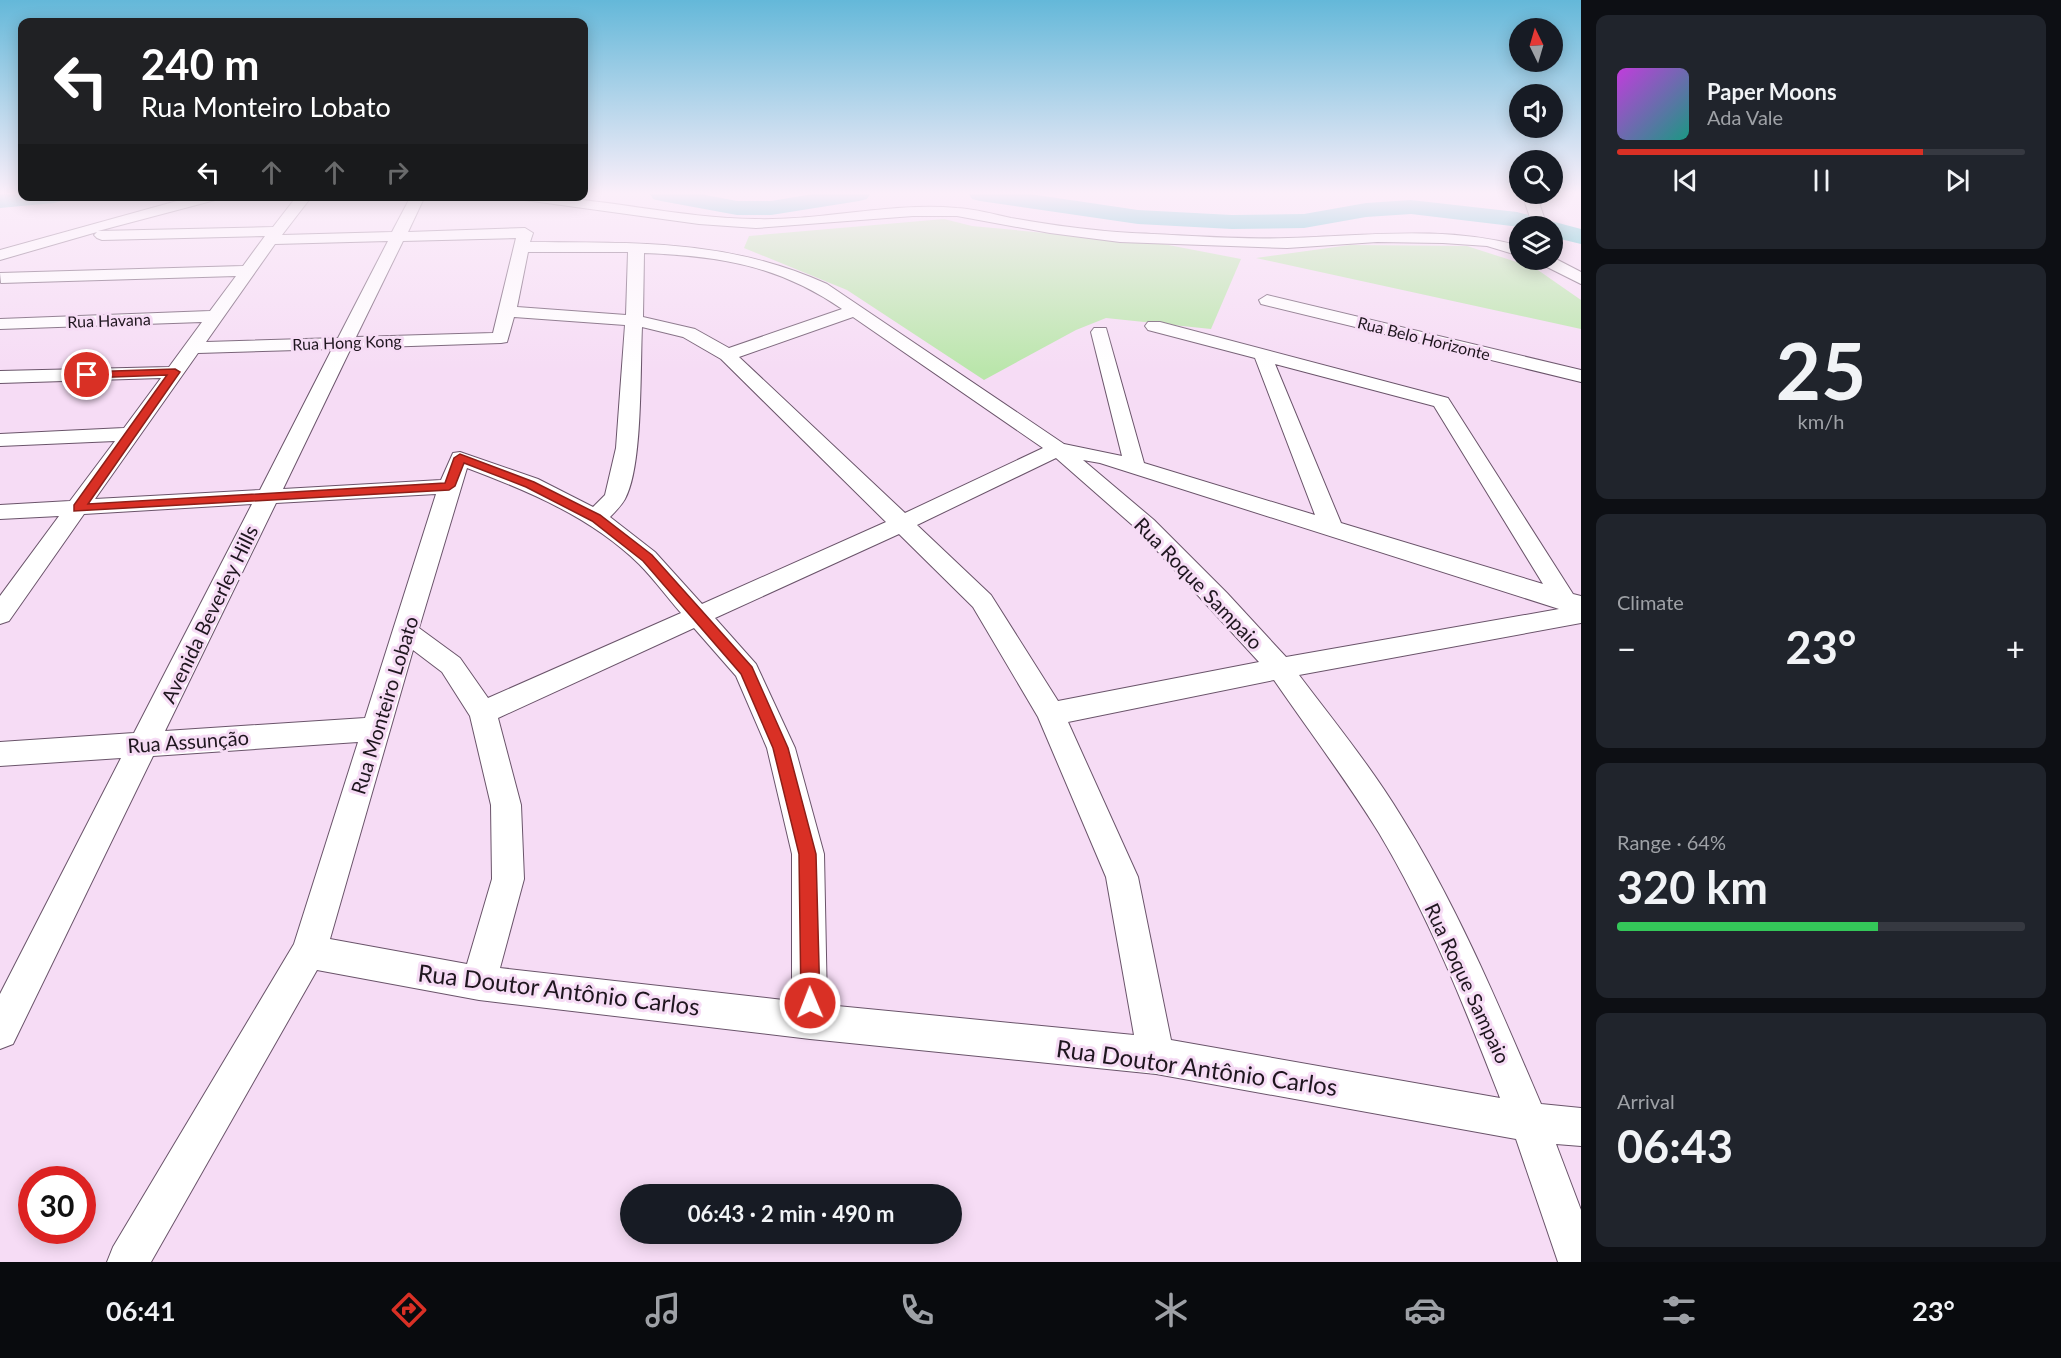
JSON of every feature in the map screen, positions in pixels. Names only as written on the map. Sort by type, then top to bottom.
[{"type":"street","points":[[0,279],[30,253]]},
{"type":"street","points":[[0,615],[262,253]]},
{"type":"street","name":"Avenida Beverley Hills","points":[[0,1030],[391,253]]},
{"type":"street","points":[[521,253],[508,311],[634,321],[684,331],[727,355],[982,602],[1051,714],[1122,878],[1156,1056]]},
{"type":"street","points":[[636,253],[626,447],[621,479],[615,498],[596,518],[647,558],[747,671],[781,748],[808,854],[810,1021]]},
{"type":"street","name":"Rua Roque Sampaio","points":[[699,253],[752,261],[789,272],[821,288],[1058,449],[1146,525],[1218,599],[1280,668],[1390,824],[1429,896],[1477,995],[1530,1122],[1579,1262]]},
{"type":"street","points":[[1563,265],[1581,279]]},
{"type":"street","points":[[0,279],[249,271]]},
{"type":"street","name":"Rua Belo Horizonte","points":[[1267,300],[1581,376]]},
{"type":"street","points":[[727,355],[855,310]]},
{"type":"street","name":"Rua Hong Kong","points":[[194,348],[501,338],[508,311]]},
{"type":"street","name":"Rua Havana","points":[[0,324],[217,316]]},
{"type":"street","points":[[1154,326],[1441,402],[1576,607]]},
{"type":"street","points":[[1100,332],[1135,467]]},
{"type":"street","points":[[1262,354],[1332,529]]},
{"type":"street","points":[[0,377],[175,372]]},
{"type":"street","points":[[0,440],[130,434]]},
{"type":"street","points":[[483,713],[1058,449],[1135,467],[1576,607]]},
{"type":"street","name":"Rua Monteiro Lobato","points":[[128,1262],[309,952],[449,486],[460,458],[530,484],[596,518]]},
{"type":"street","points":[[0,512],[449,486]]},
{"type":"street","points":[[1051,714],[1576,607]]},
{"type":"street","points":[[407,632],[451,664],[483,713],[506,805],[508,879],[480,983]]},
{"type":"street","name":"Rua Assunção","points":[[0,754],[377,729]]},
{"type":"street","name":"Rua Doutor Antônio Carlos","points":[[309,952],[480,983],[810,1021],[1156,1056],[1530,1122],[1581,1127]]},
{"type":"green space","points":[[756,253],[1209,253],[1241,259],[1211,329],[1106,318],[1076,330],[984,380],[847,290]]},
{"type":"green space","points":[[1293,253],[1488,253],[1509,260],[1509,270],[1538,270],[1581,300],[1581,329],[1256,258]]},
{"type":"route","points":[[87,375],[175,372],[78,508],[449,486],[460,458],[530,484],[568,502],[596,518],[647,558],[747,671],[781,748],[808,854],[810,1003]]}]
